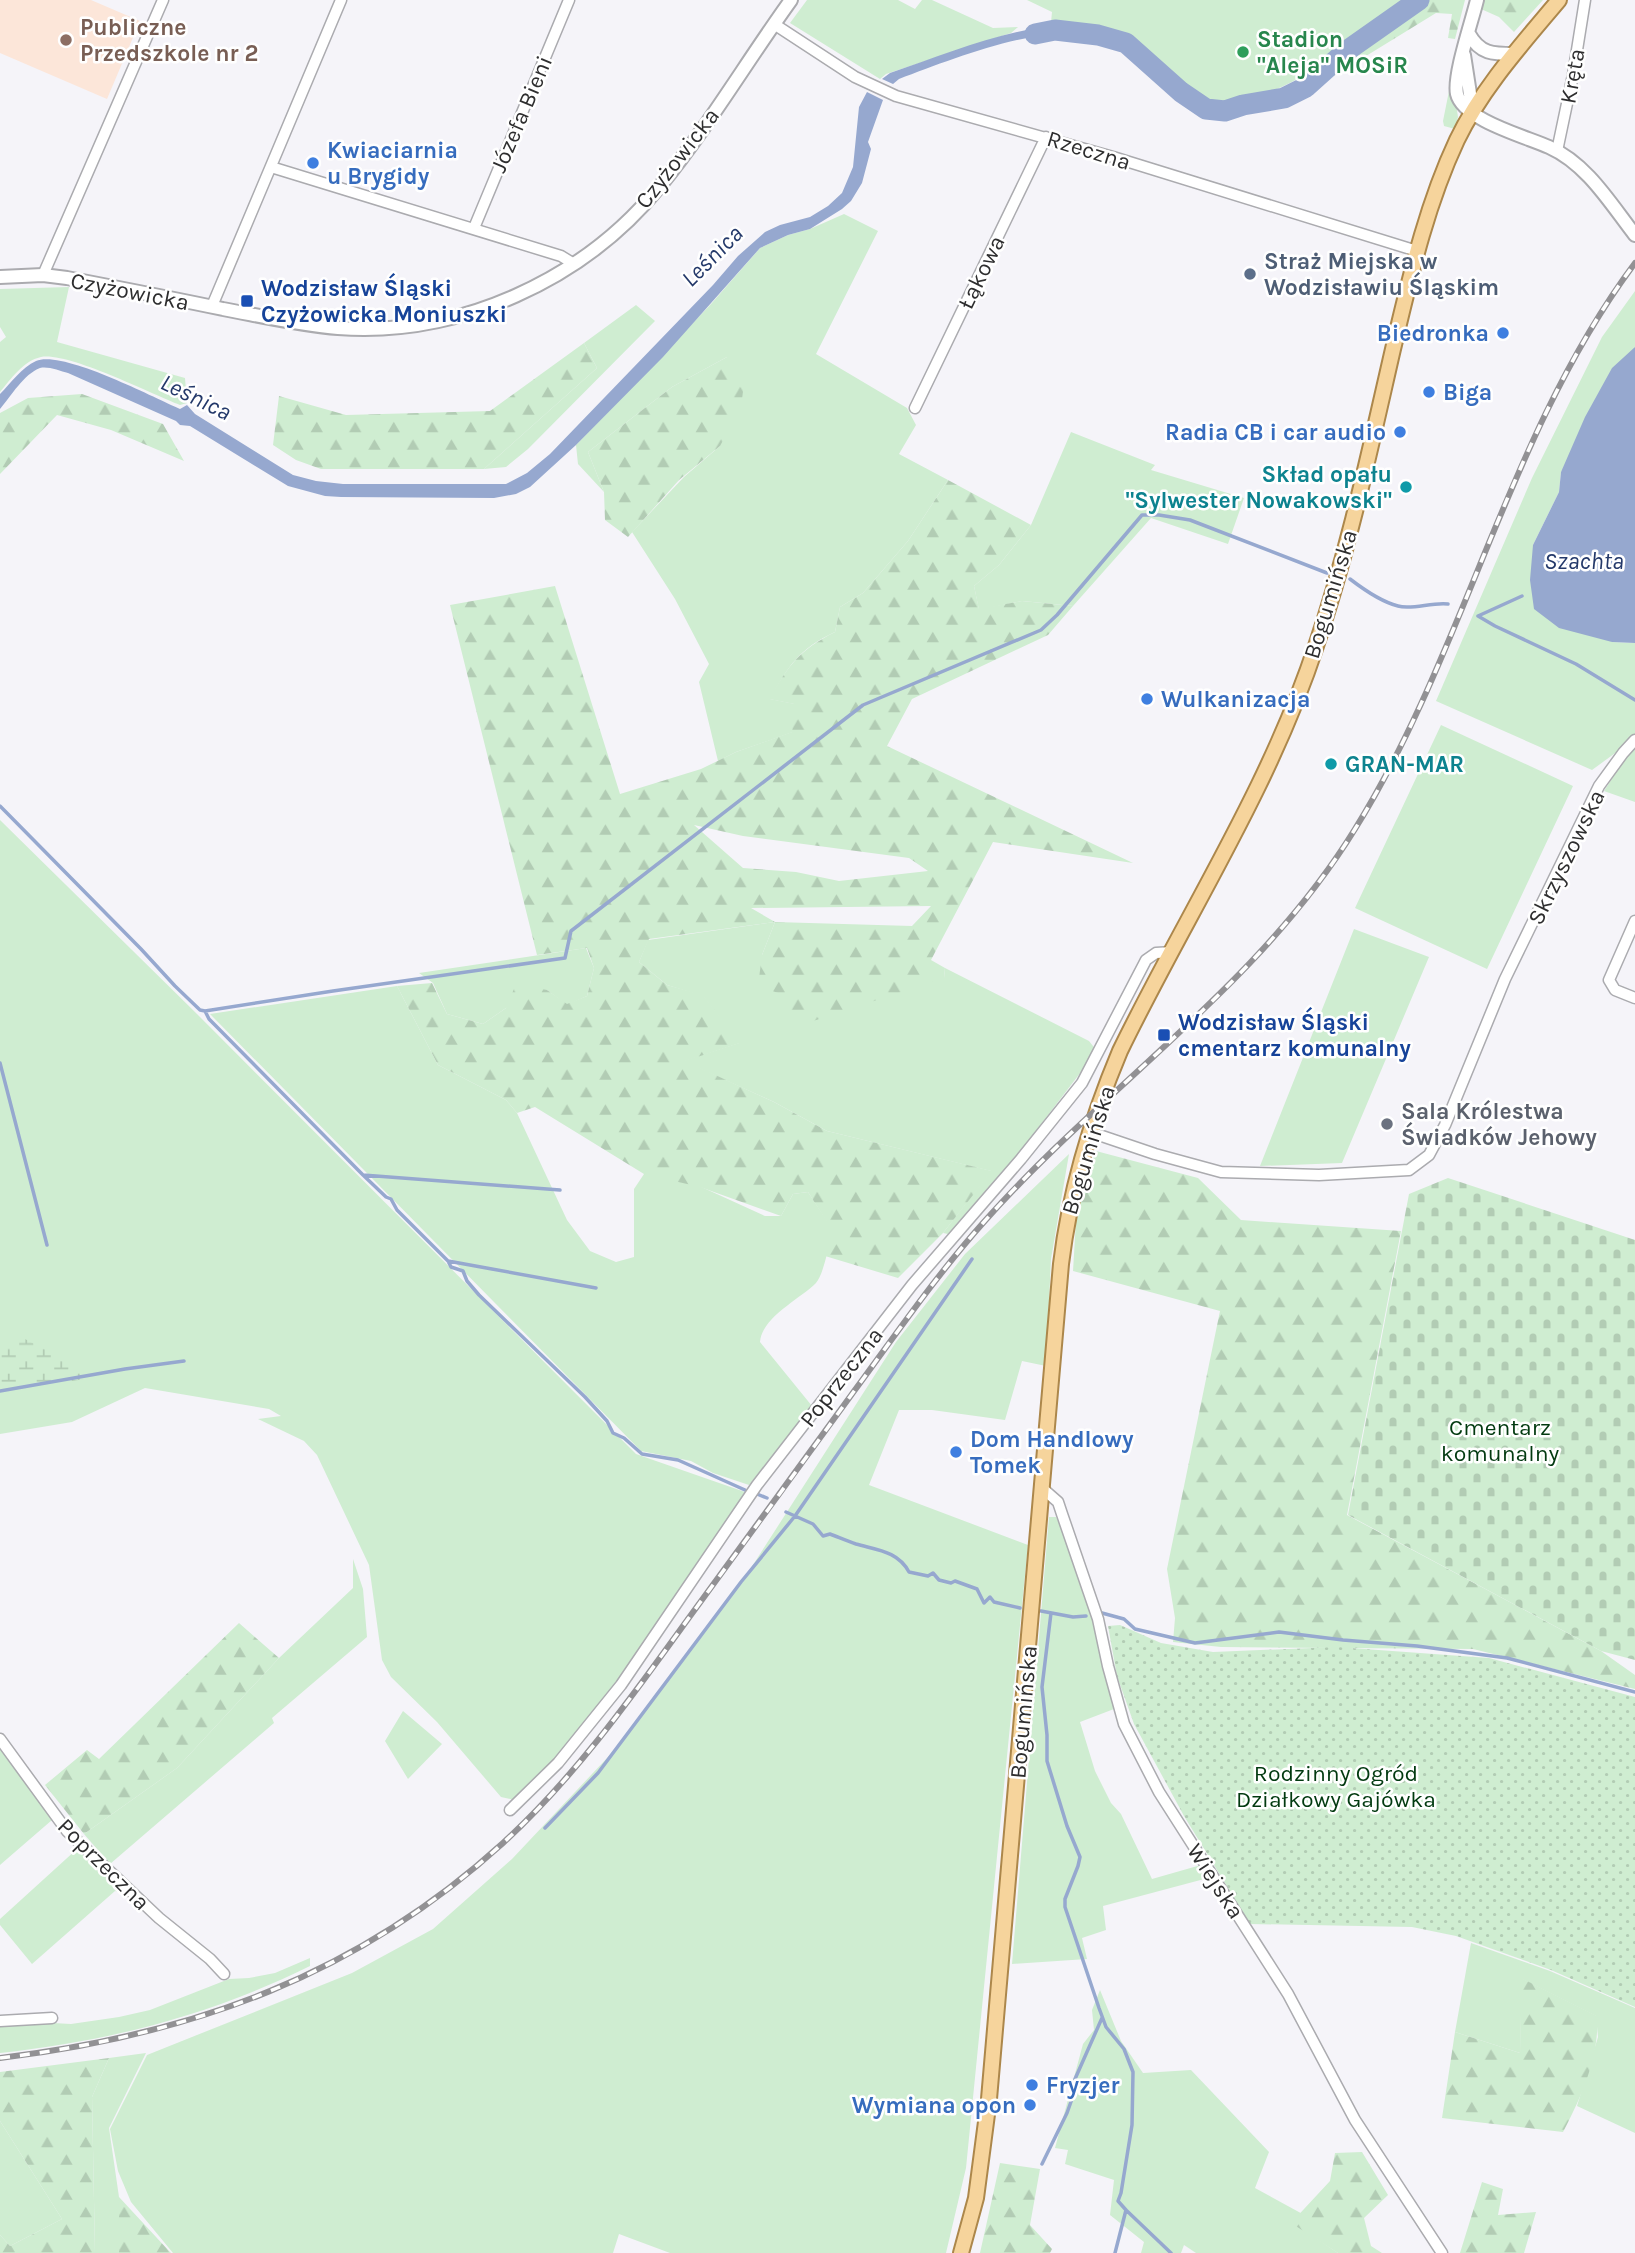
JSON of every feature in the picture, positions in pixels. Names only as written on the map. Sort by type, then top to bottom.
[{"type":"main road","name":"Bogumińska","points":[[961,2253],[976,2198],[989,2099],[1066,1220],[1074,1180],[1120,1051],[1271,758],[1315,649],[1346,547],[1417,251],[1441,177],[1458,138],[1473,113],[1514,54],[1559,0]]},
{"type":"street","points":[[44,275],[163,0]]},
{"type":"street","points":[[212,306],[341,0]]},
{"type":"street","name":"Józefa Bieni","points":[[474,228],[569,0]]},
{"type":"street","name":"Czyżowicka","points":[[0,277],[44,275],[292,322],[339,328],[409,326],[443,320],[509,299],[574,264],[617,231],[659,187],[791,0]]},
{"type":"street","points":[[1477,0],[1464,54],[1473,113],[1571,160],[1591,178],[1635,234]]},
{"type":"street","name":"Kręta","points":[[1557,151],[1585,0]]},
{"type":"street","name":"Rzeczna","points":[[774,24],[865,82],[897,96],[1046,137],[1417,251]]},
{"type":"street","points":[[1469,34],[1475,44],[1494,54],[1514,54]]},
{"type":"street","name":"Łąkowa","points":[[915,408],[1046,137]]},
{"type":"street","points":[[271,167],[474,228],[561,256],[574,264]]},
{"type":"street","name":"Skrzyszowska","points":[[1505,979],[1599,786],[1635,740]]},
{"type":"street","points":[[1635,921],[1609,980],[1615,990],[1635,998]]},
{"type":"street","name":"Poprzeczna","points":[[510,1810],[558,1763],[621,1685],[757,1485],[912,1285],[1082,1083],[1146,960],[1156,953],[1172,952]]},
{"type":"street","name":"Bogumińska","points":[[1090,1132],[1221,1172],[1319,1175],[1409,1170],[1429,1155],[1445,1125],[1505,979]]},
{"type":"street","name":"Wiejska","points":[[1042,1488],[1058,1502],[1098,1619],[1121,1713],[1140,1758],[1288,1994],[1355,2120],[1442,2253]]},
{"type":"street","name":"Poprzeczna","points":[[0,1739],[67,1831],[159,1918],[211,1959],[224,1974]]},
{"type":"street","points":[[0,2021],[52,2018]]},
{"type":"shaded area","name":"Publiczne Przedszkole nr 2","points":[[0,0],[91,0],[140,21],[107,99],[0,53]]},
{"type":"green space","points":[[807,0],[898,0],[915,9],[922,0],[932,0],[993,28],[1018,27],[1011,33],[886,74],[880,79],[790,23]]},
{"type":"green space","name":"Stadion \"Aleja\" MOSiR","points":[[1027,0],[1411,0],[1334,57],[1303,76],[1272,91],[1241,100],[1211,100],[1185,88],[1143,45],[1126,34],[1105,28],[1051,22],[1052,12]]},
{"type":"green space","points":[[1415,0],[1465,0],[1455,39],[1448,38],[1452,14],[1436,13],[1288,101],[1233,114],[1225,108],[1300,82]]},
{"type":"green space","points":[[1484,0],[1543,0],[1514,32],[1499,17],[1481,9]]},
{"type":"green space","points":[[1452,76],[1458,117],[1455,129],[1444,126],[1443,121]]},
{"type":"green space","points":[[844,214],[878,231],[816,354],[907,408],[916,425],[899,454],[948,480],[908,541],[863,593],[840,607],[835,632],[812,645],[796,659],[783,677],[770,699],[795,704],[793,732],[718,761],[699,682],[709,664],[675,599],[632,532],[684,477],[720,446],[727,357],[672,387],[588,452],[604,492],[578,464],[576,445],[711,304],[760,248]]},
{"type":"green space","points":[[69,287],[57,342],[185,378],[187,403],[180,405],[90,367],[54,357],[41,357],[29,362],[0,392],[0,342],[6,337],[0,327],[0,289]]},
{"type":"green space","points":[[1635,291],[1635,347],[1561,472],[1559,492],[1533,545],[1612,642],[1635,643],[1635,734],[1618,751],[1592,770],[1436,701],[1532,478],[1602,337]]},
{"type":"green space","points":[[636,305],[655,321],[528,449],[506,467],[484,469],[597,368],[584,343]]},
{"type":"green space","points":[[584,343],[597,368],[484,469],[321,469],[296,460],[273,445],[279,396],[346,415],[490,411]]},
{"type":"green space","points":[[727,357],[745,376],[741,407],[720,446],[679,480],[628,537],[605,520],[604,492],[588,452],[672,387]]},
{"type":"green space","points":[[82,394],[163,424],[184,461],[111,430],[57,415],[0,474],[0,413],[28,398]]},
{"type":"green space","points":[[1071,432],[1155,465],[1151,470],[1244,498],[1228,544],[1151,518],[1073,606],[1022,601],[979,610],[974,586],[999,565],[1031,525]]},
{"type":"green space","points":[[948,480],[1031,525],[999,565],[974,586],[979,609],[1022,601],[1073,606],[1048,635],[912,699],[887,746],[1133,863],[993,842],[931,960],[945,968],[944,978],[798,1026],[784,995],[758,986],[762,955],[775,922],[649,939],[639,962],[667,985],[703,995],[740,1043],[685,1061],[774,1102],[827,1131],[992,1171],[943,1233],[898,1278],[825,1256],[832,1230],[808,1192],[793,1194],[781,1216],[700,1187],[644,1174],[535,1107],[517,1113],[506,1100],[438,1065],[397,986],[432,983],[447,1014],[483,1024],[506,1008],[516,984],[547,990],[567,1004],[587,996],[594,968],[587,948],[537,955],[450,605],[555,586],[620,794],[701,769],[736,752],[792,732],[794,704],[769,699],[776,687],[804,652],[835,632],[840,607],[863,593],[908,541]],"holes":[[[694,825],[743,836],[909,858],[928,871],[839,881],[796,872],[743,868]],[[931,906],[912,926],[775,922],[751,908]]]},
{"type":"green space","points":[[1441,725],[1573,786],[1487,969],[1355,908]]},
{"type":"green space","points":[[1635,747],[1635,802],[1604,791]]},
{"type":"green space","points":[[0,820],[636,1454],[745,1492],[631,1662],[566,1748],[515,1800],[501,1797],[437,1722],[391,1677],[382,1660],[369,1565],[317,1455],[304,1441],[258,1419],[281,1416],[269,1409],[145,1388],[72,1422],[0,1434]]},
{"type":"green space","points":[[775,922],[762,955],[944,978],[945,968],[1089,1041],[1097,1051],[1022,1149],[948,1234],[943,1233],[991,1171],[827,1131],[774,1102],[683,1061],[739,1043],[703,996],[667,985],[639,962],[648,940]]},
{"type":"green space","points":[[1354,929],[1429,957],[1342,1163],[1260,1166]]},
{"type":"green space","points":[[586,948],[594,968],[587,996],[567,1005],[547,990],[506,1008],[483,1024],[447,1014],[433,983],[419,973]]},
{"type":"green space","points":[[397,986],[438,1065],[506,1100],[517,1113],[567,1220],[590,1251],[616,1262],[634,1257],[634,1189],[644,1174],[662,1169],[765,1216],[781,1216],[793,1194],[808,1192],[833,1230],[824,1266],[816,1283],[767,1324],[760,1342],[812,1406],[749,1485],[713,1473],[691,1461],[641,1451],[210,1014]]},
{"type":"green space","points":[[1096,1151],[1198,1178],[1241,1220],[1401,1231],[1347,1515],[1601,1651],[1635,1675],[1635,1689],[1473,1649],[1221,1647],[1173,1642],[1175,1618],[1167,1569],[1220,1311],[1073,1271],[1077,1204]]},
{"type":"green space","points":[[1069,1154],[1051,1259],[1046,1366],[1022,1361],[1005,1420],[932,1410],[899,1410],[869,1485],[1028,1545],[966,2168],[946,2253],[670,2253],[619,2234],[613,2253],[173,2253],[131,2202],[118,2171],[110,2129],[147,2055],[352,1973],[433,1929],[512,1859],[624,1740],[751,1568],[896,1342],[965,1254]]},
{"type":"green space","name":"Cmentarz komunalny","points":[[1448,1178],[1635,1240],[1635,1660],[1601,1651],[1348,1515],[1409,1194]]},
{"type":"green space","points":[[23,1338],[98,1377],[0,1392],[0,1352]]},
{"type":"green space","points":[[1049,1517],[1056,1517],[1065,1535],[1095,1619],[1101,1660],[1114,1709],[1080,1722],[1095,1771],[1111,1803],[1121,1814],[1152,1879],[1201,1865],[1208,1878],[1103,1906],[1106,1930],[1082,1938],[1087,1959],[1012,1964]]},
{"type":"green space","points":[[353,1559],[363,1589],[367,1637],[272,1718],[274,1723],[110,1864],[84,1834],[177,1768],[279,1658],[353,1588]]},
{"type":"green space","points":[[239,1623],[279,1658],[177,1768],[84,1834],[45,1785],[87,1750],[99,1759]]},
{"type":"green space","name":"Rodzinny Ogród Działkowy Gajówka","points":[[1120,1625],[1161,1643],[1213,1652],[1337,1647],[1489,1658],[1635,1697],[1635,2007],[1551,1970],[1456,1936],[1412,1927],[1250,1924],[1184,1816],[1134,1724],[1117,1676],[1108,1626]]},
{"type":"green space","points":[[403,1711],[442,1744],[408,1779],[385,1741]]},
{"type":"green space","points":[[0,1747],[52,1820],[0,1865]]},
{"type":"green space","points":[[77,1849],[129,1895],[115,1891],[32,1964],[0,1925],[0,1919]]},
{"type":"green space","points":[[1471,1943],[1550,1971],[1635,2008],[1635,2133],[1577,2106],[1598,2037],[1596,2016],[1522,1979],[1520,2053],[1455,2032]]},
{"type":"green space","points":[[310,1958],[310,1966],[235,1999],[197,2012],[120,2033],[0,2053],[0,2025],[35,2022],[71,2024],[119,2017],[150,2010],[229,1979],[275,1973]]},
{"type":"green space","points":[[1521,1978],[1597,2016],[1592,2061],[1563,2132],[1442,2118],[1455,2032],[1520,2053]]},
{"type":"green space","points":[[1100,1990],[1121,2041],[1143,2073],[1191,2070],[1269,2152],[1255,2188],[1308,2217],[1304,2230],[1338,2253],[1196,2253],[1184,2245],[1181,2253],[1141,2253],[1144,2242],[1110,2215],[1114,2180],[1065,2164],[1068,2150],[1055,2148],[1083,2044],[1094,2030],[1092,2010]]},
{"type":"green space","points":[[146,2053],[109,2128],[119,2197],[119,2253],[95,2253],[92,2097],[109,2058]]},
{"type":"green space","points":[[109,2058],[92,2097],[95,2253],[0,2253],[0,2235],[10,2246],[62,2219],[0,2121],[0,2072]]},
{"type":"green space","points":[[0,2121],[62,2219],[10,2246],[0,2235]]},
{"type":"green space","points":[[1362,2152],[1388,2195],[1364,2218],[1371,2246],[1382,2253],[1338,2253],[1291,2223],[1330,2181],[1335,2153]]},
{"type":"green space","points":[[1000,2163],[1040,2169],[1030,2225],[1052,2249],[1050,2253],[980,2253]]},
{"type":"green space","points":[[1482,2182],[1503,2189],[1498,2215],[1536,2212],[1524,2253],[1460,2253]]},
{"type":"green space","points":[[119,2197],[169,2251],[171,2253],[119,2253]]},
{"type":"water","points":[[1063,25],[1063,34],[1023,39],[980,50],[899,79],[893,84],[882,79],[890,73],[975,43],[1041,27]]},
{"type":"water","points":[[867,92],[883,100],[868,142],[871,149],[862,183],[851,201],[810,229],[788,235],[760,248],[663,357],[576,445],[530,487],[516,494],[494,498],[341,497],[325,496],[288,486],[190,426],[180,425],[68,373],[50,368],[40,368],[29,375],[0,409],[0,394],[17,376],[36,361],[49,359],[86,368],[180,409],[187,405],[195,414],[293,475],[343,484],[506,484],[527,473],[550,454],[738,256],[765,232],[810,217],[842,193],[853,167],[859,107]]},
{"type":"water","name":"Szachta","points":[[1635,347],[1635,643],[1612,642],[1559,628],[1534,609],[1530,580],[1533,545],[1559,492],[1561,472],[1585,417],[1612,368]]},
{"type":"waterway","name":"Leśnica","points":[[1035,34],[1055,30],[1098,35],[1126,43],[1181,92],[1206,109],[1225,111],[1284,98],[1306,87],[1345,52],[1419,0]]},
{"type":"waterway","points":[[205,1011],[565,958],[571,931],[863,705],[1041,630],[1057,615],[1142,515],[1190,520],[1327,573]]},
{"type":"waterway","points":[[1350,579],[1379,598],[1398,606],[1448,604]]},
{"type":"waterway","points":[[1478,616],[1522,596]]},
{"type":"waterway","points":[[1478,616],[1576,664],[1635,700]]},
{"type":"waterway","points":[[0,806],[175,986],[200,1010],[205,1011],[209,1019],[363,1175],[391,1199],[397,1210],[451,1267],[463,1271],[467,1281],[479,1295],[585,1397],[607,1421],[613,1433],[624,1438],[642,1454],[678,1460],[745,1490]]},
{"type":"waterway","points":[[0,1063],[47,1245]]},
{"type":"waterway","points":[[363,1175],[560,1190]]},
{"type":"waterway","points":[[545,1828],[598,1773],[741,1582],[795,1516],[972,1259]]},
{"type":"waterway","points":[[448,1261],[596,1288]]},
{"type":"waterway","points":[[0,1391],[184,1361]]},
{"type":"waterway","points":[[757,1494],[767,1498]]},
{"type":"waterway","points":[[786,1512],[813,1524],[823,1536],[830,1534],[893,1555],[909,1572],[928,1576],[933,1573],[939,1580],[951,1583],[955,1581],[977,1589],[984,1603],[990,1597],[994,1602],[1020,1608]]},
{"type":"waterway","points":[[1041,1611],[1073,1617],[1086,1616]]},
{"type":"waterway","points":[[1051,1613],[1042,1687],[1047,1761],[1067,1826],[1080,1857],[1065,1899],[1065,1907],[1106,2027],[1124,2049],[1133,2072],[1132,2125],[1118,2201],[1126,2210],[1115,2253]]},
{"type":"waterway","points":[[1102,1613],[1124,1619],[1135,1629],[1195,1643],[1279,1632],[1417,1646],[1507,1658],[1635,1692]]},
{"type":"waterway","points":[[1042,2164],[1067,2113],[1075,2079],[1102,2018]]},
{"type":"waterway","points":[[1126,2210],[1171,2253]]},
{"type":"railway","points":[[0,2058],[71,2048],[205,2015],[269,1991],[331,1963],[390,1929],[448,1889],[503,1843],[554,1791],[623,1707],[948,1264],[1029,1174],[1226,987],[1273,938],[1316,886],[1355,829],[1394,760],[1428,689],[1553,398],[1591,329],[1635,263]]},
{"type":"place","name":"Publiczne Przedszkole nr 2","points":[[66,40]]},
{"type":"place","name":"Stadion \"Aleja\" MOSiR","points":[[1243,52]]},
{"type":"place","name":"Kwiaciarnia u Brygidy","points":[[313,163]]},
{"type":"place","name":"Straż Miejska w Wodzisławiu Śląskim","points":[[1250,274]]},
{"type":"place","name":"Wodzisław Śląski Czyżowicka Moniuszki","points":[[247,301]]},
{"type":"place","name":"Biedronka","points":[[1503,333]]},
{"type":"place","name":"Biga","points":[[1429,392]]},
{"type":"place","name":"Radia CB i car audio","points":[[1400,432]]},
{"type":"place","name":"Skład opału \"Sylwester Nowakowski\"","points":[[1406,487]]},
{"type":"place","name":"Wulkanizacja","points":[[1147,699]]},
{"type":"place","name":"GRAN-MAR","points":[[1331,764]]},
{"type":"place","name":"Wodzisław Śląski cmentarz komunalny","points":[[1164,1035]]},
{"type":"place","name":"Sala Królestwa Świadków Jehowy","points":[[1387,1124]]},
{"type":"place","name":"Dom Handlowy Tomek","points":[[956,1452]]},
{"type":"place","name":"Fryzjer","points":[[1032,2085]]},
{"type":"place","name":"Wymiana opon","points":[[1030,2105]]}]
